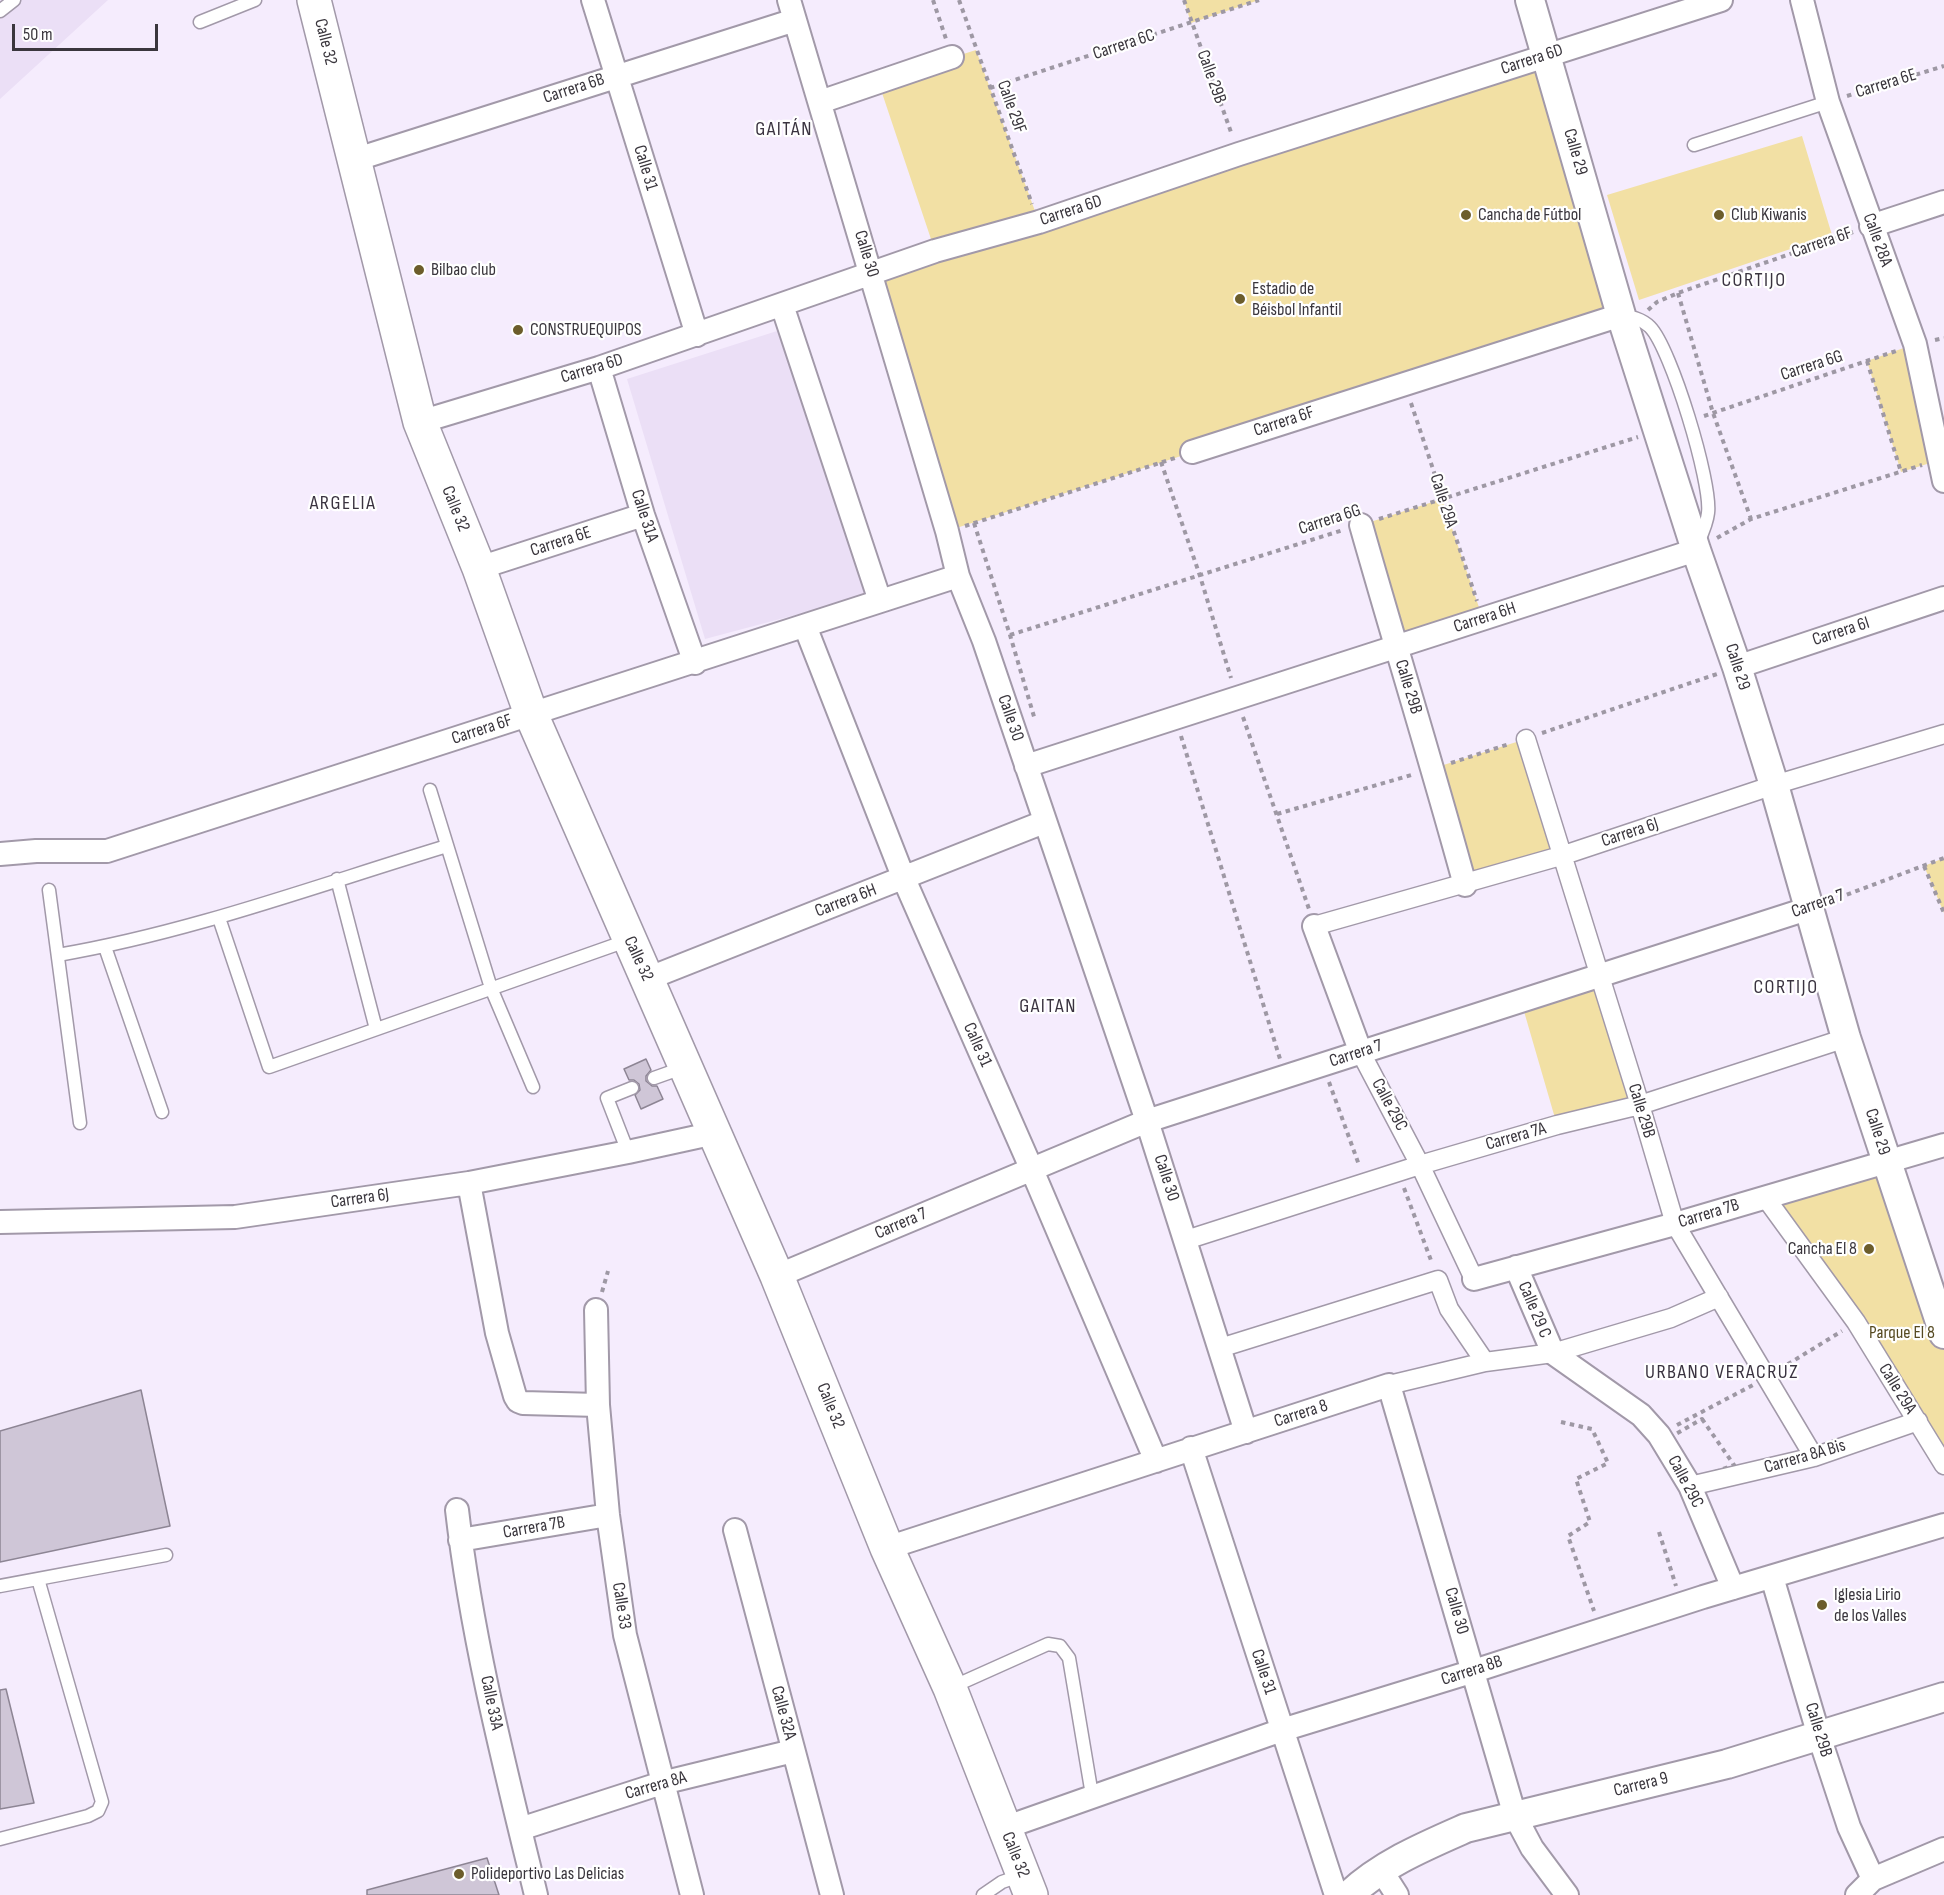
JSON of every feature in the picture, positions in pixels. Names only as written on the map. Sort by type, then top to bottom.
[{"type":"main road","name":"Calle 32","points":[[314,0],[420,422],[479,568],[531,714],[777,1276],[886,1548],[950,1688],[1027,1885]]},
{"type":"street","name":"Calle 31","points":[[593,0],[697,335]]},
{"type":"street","name":"Calle 29","points":[[1530,0],[1630,316],[1659,430],[1696,550],[1737,667],[1774,785],[1846,1038],[1943,1325]]},
{"type":"street","name":"Carrera 6D","points":[[420,422],[599,368],[923,255],[1039,222],[1239,154],[1721,0]]},
{"type":"street","name":"Calle 28A","points":[[1802,0],[1828,102],[1915,344],[1942,470]]},
{"type":"street","name":"Carrera 6B","points":[[354,160],[615,75],[792,10]]},
{"type":"street","name":"Calle 30","points":[[792,10],[872,273],[958,576],[984,641],[1147,1121],[1246,1432]]},
{"type":"street","points":[[819,102],[952,57]]},
{"type":"street","name":"Carrera 6F","points":[[1871,225],[1944,202]]},
{"type":"street","points":[[782,305],[880,601]]},
{"type":"street","name":"Carrera 6F","points":[[1192,452],[1405,383],[1630,316]]},
{"type":"street","name":"Calle 31A","points":[[599,368],[643,515],[695,663]]},
{"type":"street","name":"Carrera 6E","points":[[479,568],[643,515]]},
{"type":"street","name":"Calle 29B","points":[[1361,525],[1395,647],[1434,768],[1465,885]]},
{"type":"street","name":"Carrera 6H","points":[[1026,766],[1696,550]]},
{"type":"street","name":"Carrera 6F","points":[[0,854],[36,851],[107,851],[695,663],[958,576]]},
{"type":"street","name":"Carrera 6I","points":[[1737,667],[1944,598]]},
{"type":"street","name":"Calle 31","points":[[804,626],[904,879],[1032,1170],[1156,1461]]},
{"type":"street","name":"Carrera 6J","points":[[1314,926],[1465,885],[1564,855],[1774,785],[1944,734]]},
{"type":"street","name":"Calle 29B","points":[[1526,739],[1564,855],[1675,1224],[1814,1457]]},
{"type":"street","name":"Carrera 6H","points":[[647,979],[1044,822]]},
{"type":"street","name":"Carrera 7","points":[[777,1276],[1147,1121],[1810,908]]},
{"type":"street","name":"Calle 29C","points":[[1314,926],[1356,1054],[1420,1165],[1474,1279]]},
{"type":"street","name":"Carrera 7A","points":[[1186,1240],[1420,1165],[1557,1125],[1640,1105],[1846,1038]]},
{"type":"street","name":"Carrera 6J","points":[[0,1222],[235,1217],[469,1183],[715,1133]]},
{"type":"street","name":"Carrera 7B","points":[[1474,1279],[1675,1224],[1944,1145]]},
{"type":"street","points":[[469,1183],[497,1333],[515,1396],[523,1403],[598,1405]]},
{"type":"street","name":"Calle 29A","points":[[1765,1197],[1856,1322],[1944,1465]]},
{"type":"street","name":"Calle 29 C","points":[[1515,1267],[1553,1353]]},
{"type":"street","points":[[1220,1348],[1438,1280],[1449,1309],[1485,1362]]},
{"type":"street","name":"Carrera 8","points":[[886,1548],[1389,1385],[1485,1362],[1553,1353],[1671,1318],[1719,1298]]},
{"type":"street","name":"Calle 33","points":[[596,1310],[598,1405],[608,1515],[626,1635],[692,1895]]},
{"type":"street","name":"Calle 29C","points":[[1553,1353],[1641,1415],[1659,1435],[1692,1483],[1729,1589]]},
{"type":"street","name":"Calle 30","points":[[1389,1385],[1515,1816],[1532,1848],[1567,1895]]},
{"type":"street","name":"Carrera 8A Bis","points":[[1692,1483],[1814,1457],[1918,1421]]},
{"type":"street","name":"Calle 31","points":[[1191,1448],[1336,1895]]},
{"type":"street","name":"Calle 33A","points":[[457,1510],[460,1540],[490,1703],[536,1895]]},
{"type":"street","name":"Carrera 7B","points":[[460,1540],[608,1515]]},
{"type":"street","name":"Carrera 8B","points":[[1004,1828],[1092,1795],[1282,1730],[1687,1602],[1944,1525]]},
{"type":"street","name":"Calle 32A","points":[[735,1530],[832,1895]]},
{"type":"street","name":"Calle 29B","points":[[1772,1577],[1849,1827],[1874,1879]]},
{"type":"street","name":"Carrera 9","points":[[1349,1895],[1381,1870],[1466,1828],[1727,1764],[1944,1697]]},
{"type":"street","name":"Carrera 8A","points":[[520,1829],[662,1783],[793,1751]]},
{"type":"street","points":[[1857,1895],[1874,1879],[1944,1849]]},
{"type":"street","points":[[1381,1870],[1397,1895]]},
{"type":"lane","points":[[0,11],[14,0]]},
{"type":"lane","points":[[200,22],[255,0]]},
{"type":"lane","points":[[1694,145],[1828,102]]},
{"type":"lane","points":[[1630,316],[1650,326],[1662,342],[1689,421],[1708,491],[1708,514],[1696,550]]},
{"type":"lane","points":[[430,790],[490,988],[532,1087]]},
{"type":"lane","points":[[58,955],[105,947],[219,918],[447,846]]},
{"type":"lane","points":[[337,879],[376,1029]]},
{"type":"lane","points":[[49,890],[80,1123]]},
{"type":"lane","points":[[219,918],[269,1067],[628,940]]},
{"type":"lane","points":[[105,947],[162,1112]]},
{"type":"lane","points":[[654,1078],[686,1066]]},
{"type":"lane","points":[[628,1152],[607,1098],[632,1088]]},
{"type":"lane","points":[[0,1586],[166,1554]]},
{"type":"lane","points":[[0,1839],[88,1816],[98,1811],[102,1802],[38,1579]]},
{"type":"lane","points":[[950,1688],[1048,1644],[1060,1646],[1069,1658],[1092,1795]]},
{"type":"lane","points":[[983,1895],[1002,1882],[1027,1885]]},
{"type":"path","points":[[933,0],[952,57]]},
{"type":"path","name":"Calle 29F","points":[[959,0],[1039,222]]},
{"type":"path","name":"Calle 29B","points":[[1184,0],[1239,154]]},
{"type":"path","name":"Carrera 6C","points":[[990,88],[1259,0]]},
{"type":"path","name":"Carrera 6E","points":[[1828,102],[1944,66]]},
{"type":"path","name":"Carrera 6F","points":[[1630,316],[1678,293],[1871,225]]},
{"type":"path","points":[[1678,293],[1713,413],[1751,519]]},
{"type":"path","name":"Carrera 6G","points":[[1689,421],[1915,344],[1944,338]]},
{"type":"path","points":[[1867,361],[1901,472]]},
{"type":"path","name":"Calle 29A","points":[[1405,383],[1483,619]]},
{"type":"path","name":"Carrera 6G","points":[[1010,636],[1659,430]]},
{"type":"path","points":[[947,531],[1192,452]]},
{"type":"path","points":[[1696,550],[1751,519],[1901,472],[1942,470]]},
{"type":"path","points":[[1175,718],[1285,1077]]},
{"type":"path","name":"Carrera 7","points":[[1810,908],[1944,858]]},
{"type":"path","points":[[1923,866],[1944,913]]},
{"type":"path","points":[[1325,1064],[1365,1183]]},
{"type":"path","points":[[1399,1172],[1410,1209],[1438,1280]]},
{"type":"path","points":[[1702,1419],[1734,1465],[1692,1483],[1667,1439],[1702,1419]]},
{"type":"path","points":[[1561,1422],[1592,1429],[1608,1463],[1576,1479],[1590,1522],[1568,1536],[1600,1629]]},
{"type":"path","points":[[1659,1532],[1687,1602]]},
{"type":"shaded area","points":[[0,0],[108,0],[0,99]]},
{"type":"shaded area","points":[[777,331],[870,595],[705,639],[627,379]]},
{"type":"green space","points":[[1184,0],[1259,0],[1191,23]]},
{"type":"green space","points":[[976,50],[1039,222],[1547,55],[1621,315],[947,531],[872,273],[935,251],[878,81]]},
{"type":"green space","name":"Club Kiwanis","points":[[1802,136],[1832,235],[1639,300],[1607,195]]},
{"type":"green space","points":[[1915,344],[1940,460],[1901,472],[1867,361]]},
{"type":"green space","points":[[1442,499],[1483,619],[1395,647],[1361,525]]},
{"type":"green space","points":[[1526,739],[1564,855],[1465,885],[1434,768]]},
{"type":"green space","points":[[1944,858],[1944,913],[1924,866]]},
{"type":"green space","points":[[1599,976],[1640,1105],[1557,1125],[1521,1001]]},
{"type":"green space","name":"Parque El 8","points":[[1886,1161],[1944,1342],[1944,1458],[1765,1197]]},
{"type":"building","points":[[646,1059],[651,1070],[646,1076],[646,1081],[652,1086],[657,1086],[663,1099],[641,1109],[635,1095],[640,1090],[639,1084],[634,1080],[629,1080],[624,1069]]},
{"type":"building","points":[[141,1390],[170,1526],[0,1562],[0,1431]]},
{"type":"building","points":[[6,1689],[34,1803],[0,1809],[0,1690]]},
{"type":"building","name":"Polideportivo Las Delicias","points":[[487,1858],[499,1895],[367,1895],[367,1890]]},
{"type":"place","name":"Cancha de Fútbol","points":[[1466,215]]},
{"type":"place","name":"Club Kiwanis","points":[[1719,215]]},
{"type":"place","name":"Bilbao club","points":[[419,270]]},
{"type":"place","name":"Estadio de Béisbol Infantil","points":[[1240,299]]},
{"type":"place","name":"CONSTRUEQUIPOS","points":[[518,330]]},
{"type":"place","name":"Cancha El 8","points":[[1869,1249]]},
{"type":"place","name":"Iglesia Lirio de los Valles","points":[[1822,1605]]},
{"type":"place","name":"Polideportivo Las Delicias","points":[[459,1874]]},
{"type":"district","name":"GAITÁN","points":[[784,130]]},
{"type":"district","name":"CORTIJO","points":[[1754,281]]},
{"type":"district","name":"ARGELIA","points":[[343,504]]},
{"type":"district","name":"CORTIJO","points":[[1786,988]]},
{"type":"district","name":"GAITAN","points":[[1048,1007]]},
{"type":"district","name":"URBANO VERACRUZ","points":[[1722,1373]]}]
